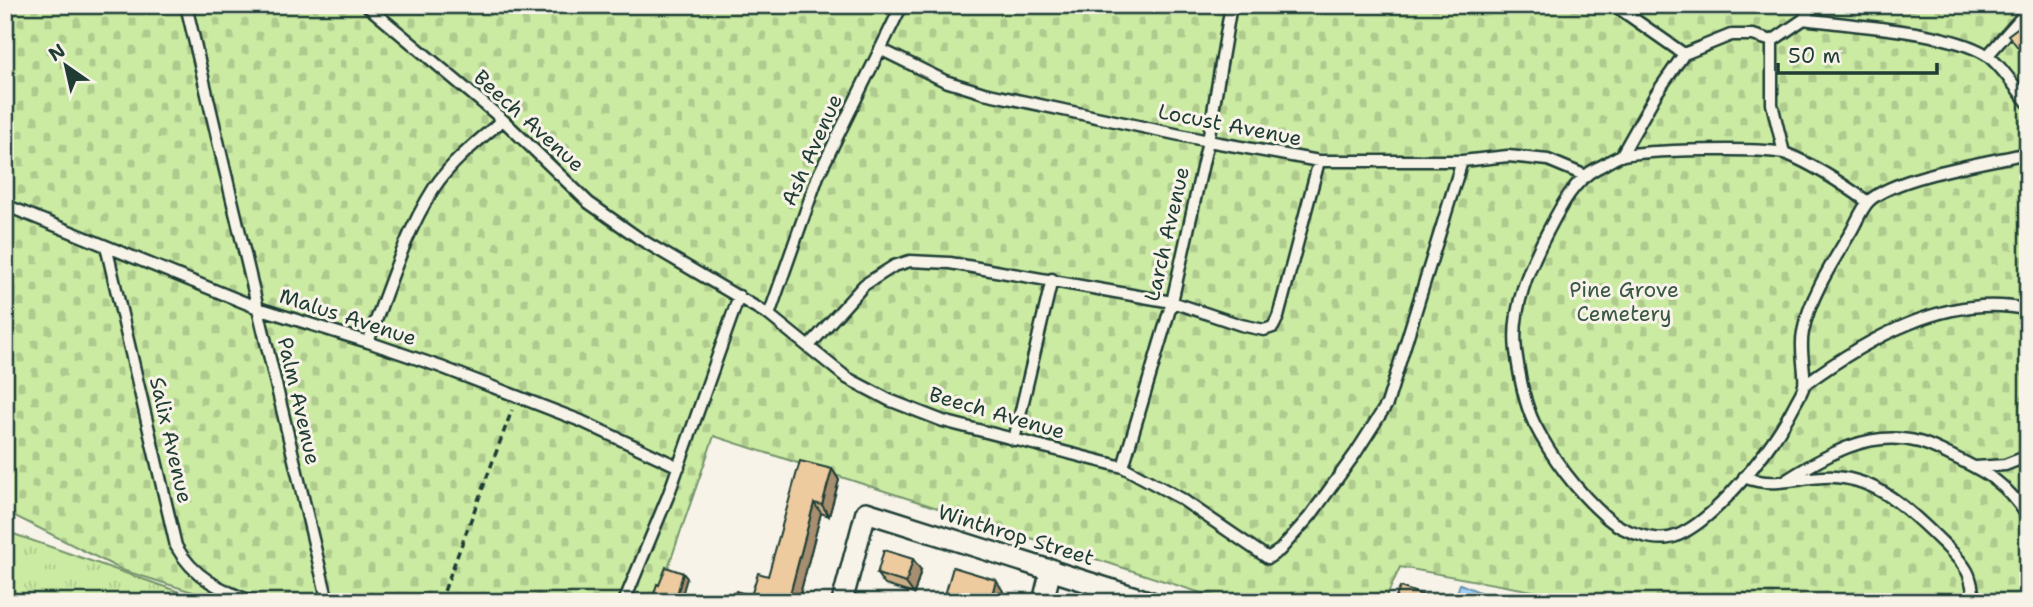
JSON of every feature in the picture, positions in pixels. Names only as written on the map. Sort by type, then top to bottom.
[{"type":"street","name":"Winthrop Street","points":[[842,602],[866,512],[1151,602]]},
{"type":"street","points":[[1042,602],[1051,569]]},
{"type":"lane","name":"Palm Avenue","points":[[186,5],[258,308],[269,366],[328,602]]},
{"type":"lane","name":"Ash Avenue","points":[[769,315],[818,176],[902,5]]},
{"type":"lane","name":"Larch Avenue","points":[[1123,467],[1172,302],[1208,141],[1231,5]]},
{"type":"lane","points":[[1614,5],[1684,54]]},
{"type":"lane","points":[[1772,41],[1804,19],[1811,5]]},
{"type":"lane","name":"Beech Avenue","points":[[370,7],[503,120],[589,203],[640,239],[769,315],[847,378],[889,400],[943,421],[1123,467],[1180,498],[1268,558],[1280,550],[1326,495],[1387,404],[1462,161]]},
{"type":"lane","points":[[1988,55],[2028,10]]},
{"type":"lane","points":[[1804,19],[1927,36],[1963,44],[1988,55],[2028,103]]},
{"type":"lane","points":[[1621,156],[1656,94],[1684,54],[1731,35],[1754,34],[1772,41]]},
{"type":"lane","points":[[1772,41],[1772,104],[1784,153]]},
{"type":"lane","name":"Locust Avenue","points":[[880,49],[945,81],[984,93],[1208,141],[1319,161],[1462,161],[1508,156],[1548,160],[1584,175]]},
{"type":"lane","points":[[368,342],[409,234],[435,186],[469,148],[503,120]]},
{"type":"lane","points":[[1868,202],[1840,182],[1784,153],[1720,150],[1621,156],[1584,175],[1558,212],[1535,256],[1516,316],[1516,349],[1533,421],[1553,455],[1609,521],[1634,533],[1656,538],[1674,537],[1695,525],[1744,477],[1779,433],[1804,386],[1863,346],[1921,320],[1989,304],[2028,310]]},
{"type":"lane","points":[[1804,386],[1801,357],[1803,331],[1827,275],[1868,202],[1896,184],[2028,153]]},
{"type":"lane","points":[[809,346],[864,285],[894,266],[910,261],[1052,279],[1172,302],[1241,326],[1264,330],[1273,327],[1278,317],[1319,161]]},
{"type":"lane","name":"Malus Avenue","points":[[5,205],[258,308],[368,342],[581,421],[679,467]]},
{"type":"lane","name":"Salix Avenue","points":[[106,246],[176,546],[185,562],[200,576],[230,594],[254,602]]},
{"type":"lane","points":[[1014,440],[1052,279]]},
{"type":"lane","points":[[624,602],[679,467],[739,296]]},
{"type":"lane","points":[[1785,481],[1826,456],[1857,443],[1887,438],[1920,442],[1975,467],[2002,483],[2028,517]]},
{"type":"lane","points":[[1975,467],[2005,465],[2028,456]]},
{"type":"lane","points":[[1744,477],[1760,483],[1832,477],[1857,480],[1881,490],[1910,511],[1959,558],[1969,574],[1973,592]]},
{"type":"path","points":[[440,602],[508,418],[519,398]]},
{"type":"green space","name":"Pine Grove Cemetery","points":[[5,5],[2028,5],[2028,602],[1593,602],[1400,567],[1384,602],[1229,602],[714,436],[656,602],[225,602],[122,570],[11,514],[5,506]]},
{"type":"green space","points":[[5,531],[208,602],[5,602]]},
{"type":"water","points":[[1460,584],[1492,597],[1491,602],[1454,601]]},
{"type":"building","points":[[2028,20],[2028,60],[2008,35]]},
{"type":"building","points":[[800,461],[832,469],[822,505],[814,503],[790,594],[793,595],[791,602],[732,602],[736,591],[751,596],[758,573],[768,576]]},
{"type":"building","points":[[884,550],[913,559],[906,583],[877,574]]},
{"type":"building","points":[[666,567],[683,573],[675,602],[652,600]]},
{"type":"building","points":[[953,567],[996,580],[990,602],[943,602]]},
{"type":"building","points":[[1400,587],[1431,598],[1429,602],[1394,602]]}]
